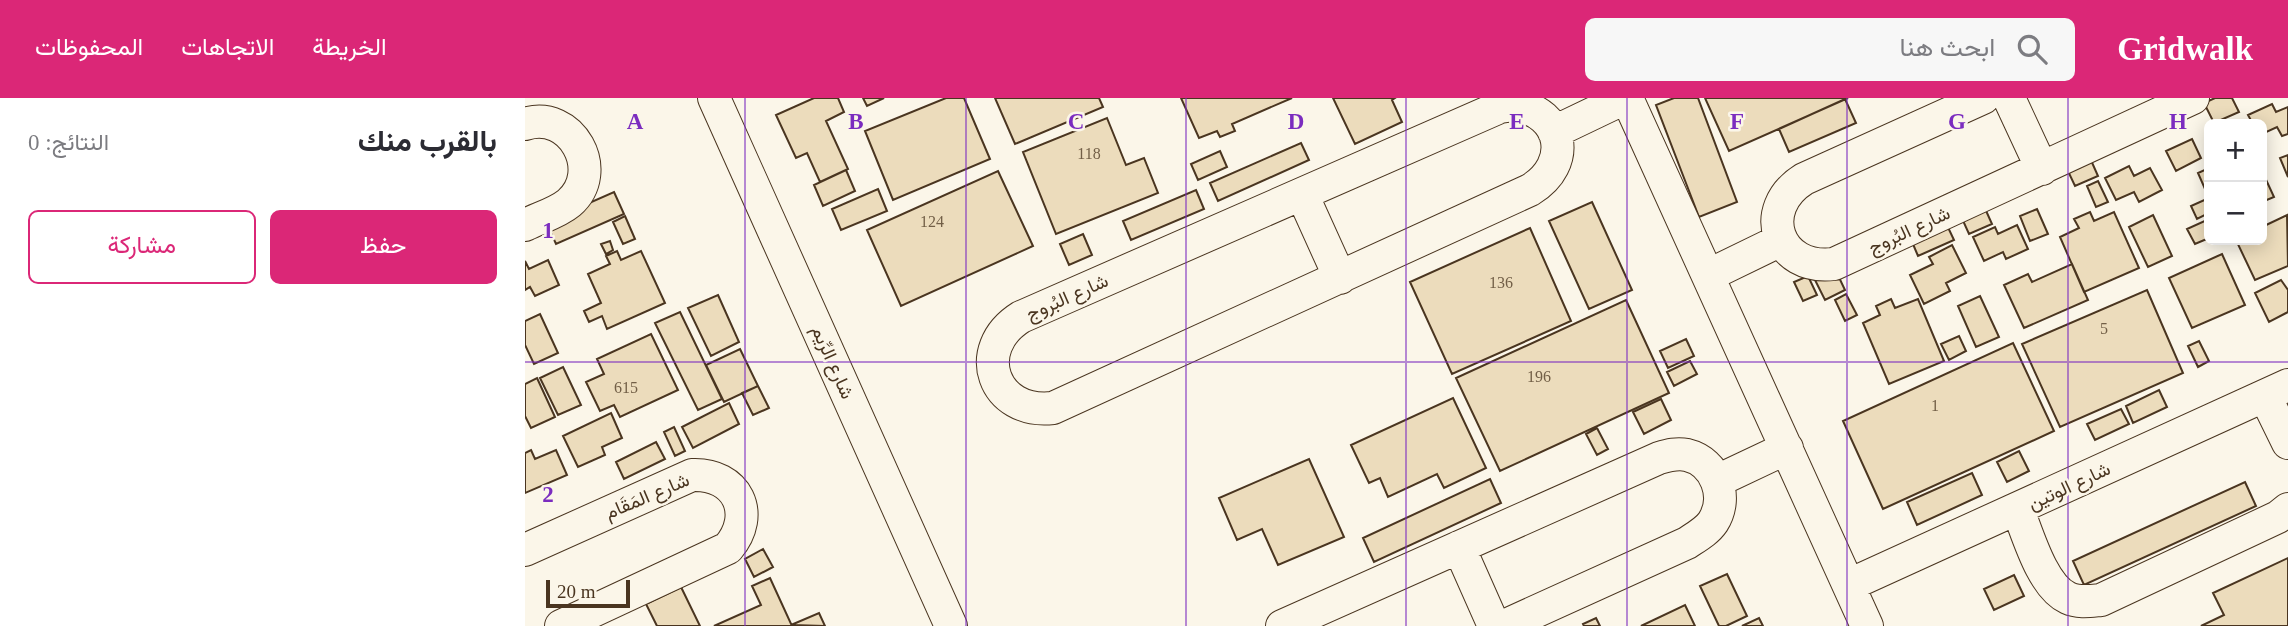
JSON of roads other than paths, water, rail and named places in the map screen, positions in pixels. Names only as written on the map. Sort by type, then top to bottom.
[{"type":"street","name":"شارع الرِّيم","points":[[714,98],[951,626]]},
{"type":"street","points":[[1554,132],[1626,98],[1867,626]]},
{"type":"street","points":[[1709,275],[1781,240],[1777,226],[1778,211],[1792,186],[1804,178],[1983,98]]},
{"type":"street","points":[[2009,98],[2042,169]]},
{"type":"street","name":"شارع البُروج","points":[[1781,240],[1788,250],[1809,264],[1834,264],[2193,98]]},
{"type":"street","name":"شارع البُروج","points":[[1514,105],[1539,113],[1549,122],[1558,148],[1557,159],[1551,172],[1543,182],[1530,190],[1053,408],[1027,408],[1015,402],[997,383],[993,358],[995,345],[1001,334],[1021,317],[1303,194],[1500,107],[1514,105]]},
{"type":"street","points":[[525,124],[544,121],[568,132],[583,154],[585,167],[584,180],[570,202],[525,225]]},
{"type":"street","points":[[1303,194],[1340,278]]},
{"type":"street","points":[[2276,390],[2288,443]]},
{"type":"street","name":"شارع الوتين","points":[[1849,585],[2276,390]]},
{"type":"street","points":[[1717,481],[1787,448]]},
{"type":"street","points":[[1282,626],[1659,458],[1673,454],[1686,455],[1699,460],[1710,470],[1717,481],[1721,496],[1719,511],[1712,524],[1701,534],[1687,543],[1504,626]]},
{"type":"street","name":"شارع المَقَام","points":[[525,550],[692,475],[716,477],[735,493],[743,516],[736,539],[728,548],[561,626]]},
{"type":"street","points":[[2018,510],[2048,581],[2068,598],[2083,602],[2101,600],[2278,517],[2288,509]]},
{"type":"street","points":[[1459,547],[1495,626]]}]
